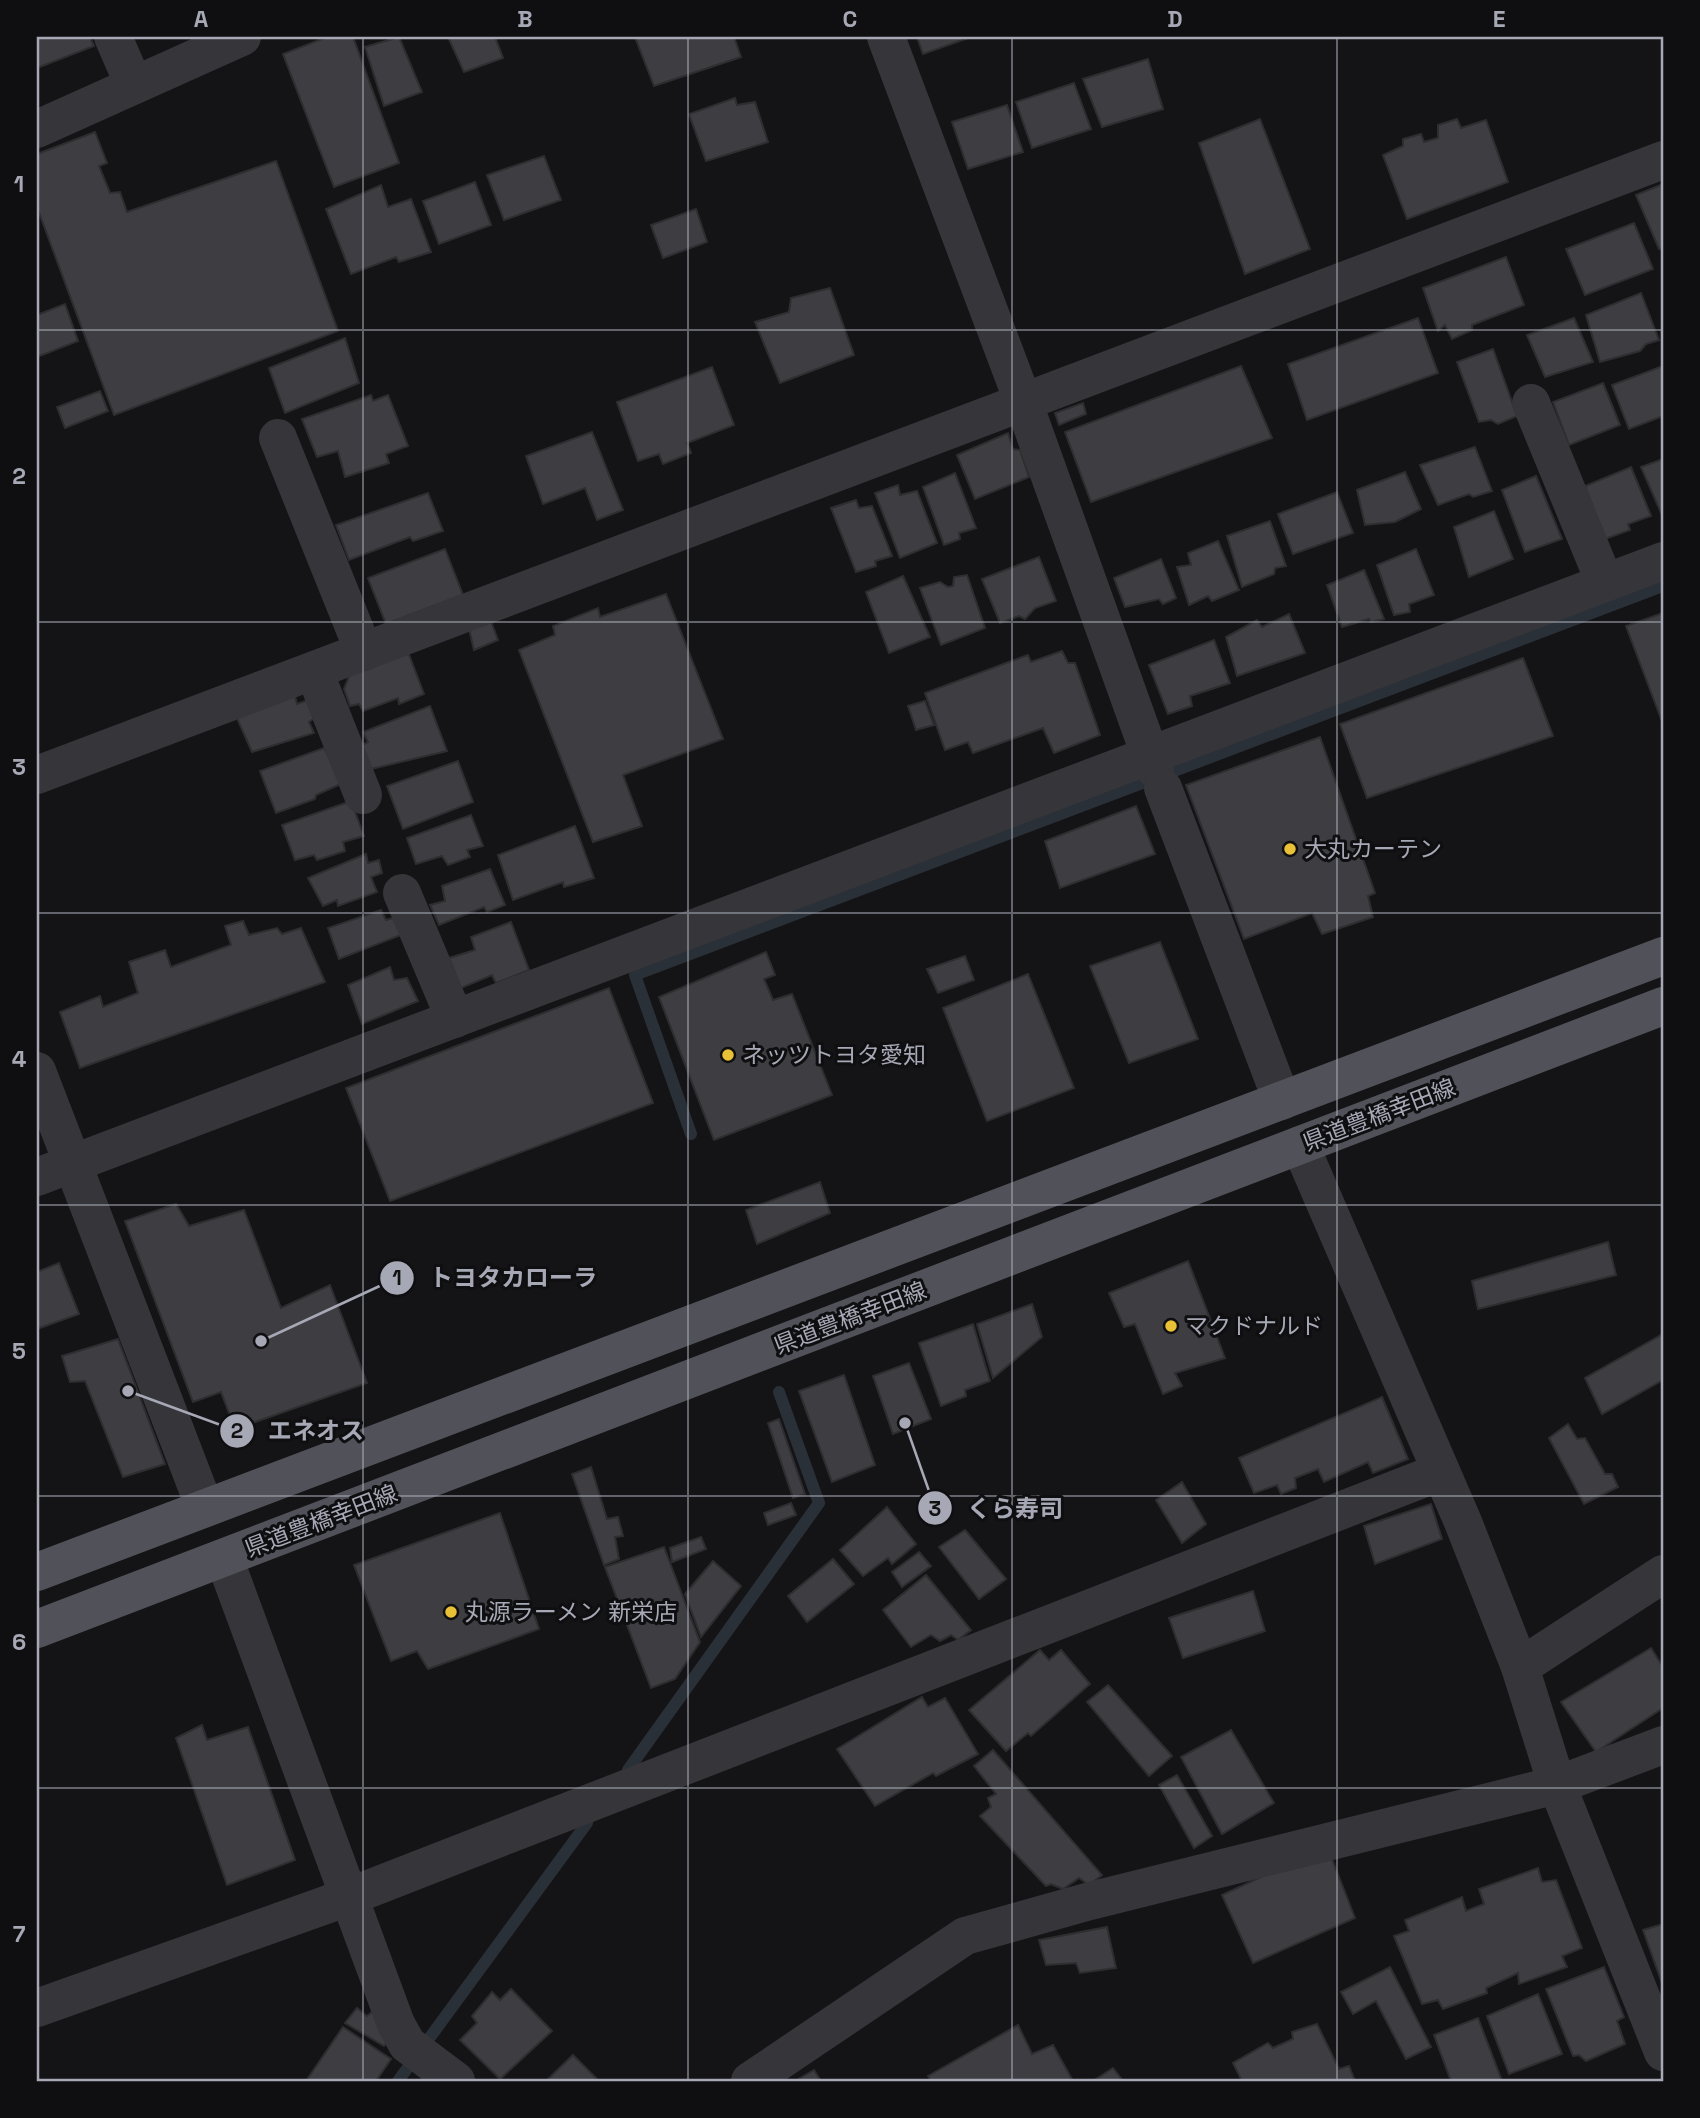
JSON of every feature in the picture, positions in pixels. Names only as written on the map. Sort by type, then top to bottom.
[{"type":"main road","name":"県道豊橋幸田線","points":[[37,1572],[1663,956]]},
{"type":"main road","name":"県道豊橋幸田線","points":[[37,1629],[1663,1006]]},
{"type":"street","points":[[113,37],[134,85]]},
{"type":"street","points":[[37,129],[242,37]]},
{"type":"street","points":[[886,37],[1024,404],[1156,771],[1282,1101]]},
{"type":"street","points":[[37,775],[1024,404],[1663,160]]},
{"type":"street","points":[[1531,402],[1605,583]]},
{"type":"street","points":[[278,438],[364,652]]},
{"type":"street","points":[[37,1177],[455,1019],[1156,771],[1663,561]]},
{"type":"street","points":[[314,671],[363,795]]},
{"type":"street","points":[[402,893],[455,1019]]},
{"type":"street","points":[[37,1071],[205,1508]]},
{"type":"street","points":[[1300,1145],[1463,1522],[1520,1667],[1557,1785],[1663,2052]]},
{"type":"street","points":[[37,2008],[348,1897],[1440,1472]]},
{"type":"street","points":[[224,1558],[396,2025],[417,2050],[456,2081]]},
{"type":"street","points":[[1520,1667],[1663,1574]]},
{"type":"street","points":[[750,2081],[965,1936],[1090,1901],[1557,1785],[1663,1745]]},
{"type":"building","points":[[37,37],[90,37],[94,46],[37,68]]},
{"type":"building","points":[[327,37],[353,37],[399,163],[334,187],[283,54]]},
{"type":"building","points":[[399,37],[422,92],[384,106],[365,47]]},
{"type":"building","points":[[448,37],[495,37],[503,58],[464,72]]},
{"type":"building","points":[[635,37],[734,37],[741,57],[654,86]]},
{"type":"building","points":[[917,37],[971,37],[923,54]]},
{"type":"building","points":[[1148,59],[1163,109],[1102,127],[1083,79]]},
{"type":"building","points":[[1074,83],[1091,129],[1032,148],[1016,102]]},
{"type":"building","points":[[735,98],[737,105],[755,102],[768,142],[706,161],[689,114]]},
{"type":"building","points":[[1007,105],[1023,152],[968,169],[952,122]]},
{"type":"building","points":[[1260,119],[1310,249],[1245,274],[1199,143]]},
{"type":"building","points":[[1457,119],[1461,128],[1486,120],[1508,182],[1407,219],[1383,155],[1403,146],[1403,139],[1421,134],[1424,142],[1438,138],[1438,125]]},
{"type":"building","points":[[95,132],[107,163],[99,166],[110,193],[120,192],[127,212],[276,161],[338,331],[114,415],[37,207],[37,154]]},
{"type":"building","points":[[544,156],[561,200],[504,220],[487,175]]},
{"type":"building","points":[[475,182],[491,225],[439,244],[423,201]]},
{"type":"building","points":[[1663,184],[1663,248],[1659,249],[1636,195]]},
{"type":"building","points":[[381,185],[388,207],[411,199],[431,252],[399,262],[396,257],[351,274],[326,209]]},
{"type":"building","points":[[696,209],[707,242],[663,258],[651,225]]},
{"type":"building","points":[[1634,223],[1653,269],[1585,295],[1566,249]]},
{"type":"building","points":[[1506,257],[1524,305],[1472,325],[1472,330],[1452,339],[1445,325],[1438,331],[1423,288]]},
{"type":"building","points":[[830,288],[854,355],[780,383],[755,322],[789,312],[791,298]]},
{"type":"building","points":[[1641,293],[1659,340],[1646,344],[1640,351],[1600,362],[1586,315]]},
{"type":"building","points":[[65,304],[78,341],[37,357],[37,315]]},
{"type":"building","points":[[1418,318],[1438,373],[1307,420],[1288,364]]},
{"type":"building","points":[[1574,318],[1593,362],[1545,377],[1527,335]]},
{"type":"building","points":[[345,338],[359,383],[285,413],[269,368]]},
{"type":"building","points":[[1493,349],[1517,416],[1498,424],[1491,420],[1479,422],[1457,362]]},
{"type":"building","points":[[1241,366],[1272,438],[1091,502],[1065,432]]},
{"type":"building","points":[[1663,366],[1663,416],[1629,429],[1612,385]]},
{"type":"building","points":[[712,367],[734,425],[687,443],[691,453],[663,464],[659,454],[638,461],[617,402]]},
{"type":"building","points":[[1603,383],[1620,425],[1569,445],[1553,402]]},
{"type":"building","points":[[100,391],[108,411],[65,428],[57,407]]},
{"type":"building","points":[[371,395],[373,401],[388,395],[408,446],[386,454],[389,463],[345,477],[338,451],[317,457],[302,419]]},
{"type":"building","points":[[1083,403],[1086,414],[1059,425],[1055,413]]},
{"type":"building","points":[[592,432],[623,510],[597,520],[585,488],[543,504],[526,456]]},
{"type":"building","points":[[1008,433],[1013,449],[1020,450],[1029,477],[975,499],[957,455]]},
{"type":"building","points":[[1475,447],[1492,491],[1473,497],[1469,494],[1438,505],[1420,465]]},
{"type":"building","points":[[1663,459],[1663,515],[1662,515],[1641,467]]},
{"type":"building","points":[[1631,467],[1651,516],[1628,524],[1630,530],[1605,539],[1585,486]]},
{"type":"building","points":[[1405,472],[1421,509],[1395,522],[1365,525],[1357,490]]},
{"type":"building","points":[[955,473],[976,528],[959,533],[960,539],[944,545],[923,487]]},
{"type":"building","points":[[1536,476],[1562,539],[1525,552],[1502,490]]},
{"type":"building","points":[[898,485],[900,495],[917,491],[937,543],[900,558],[875,493]]},
{"type":"building","points":[[1337,492],[1353,533],[1293,554],[1278,514]]},
{"type":"building","points":[[428,493],[443,531],[413,541],[410,537],[349,560],[336,525]]},
{"type":"building","points":[[856,500],[859,508],[872,506],[892,556],[875,561],[876,566],[856,572],[831,508]]},
{"type":"building","points":[[1494,511],[1513,559],[1469,577],[1454,527]]},
{"type":"building","points":[[1270,521],[1286,566],[1275,568],[1274,574],[1242,587],[1227,536]]},
{"type":"building","points":[[1218,541],[1239,590],[1212,601],[1208,596],[1189,605],[1177,567],[1191,565],[1188,553]]},
{"type":"building","points":[[445,549],[463,595],[386,624],[368,578]]},
{"type":"building","points":[[1416,549],[1434,595],[1409,604],[1410,612],[1394,615],[1377,565]]},
{"type":"building","points":[[1039,557],[1056,601],[1035,608],[1025,619],[1019,616],[1000,623],[982,579]]},
{"type":"building","points":[[1161,559],[1176,598],[1163,604],[1159,599],[1125,607],[1114,578]]},
{"type":"building","points":[[1364,570],[1384,619],[1371,622],[1369,619],[1342,627],[1327,585]]},
{"type":"building","points":[[967,575],[985,628],[941,645],[920,588],[940,582],[948,587],[953,586],[954,577]]},
{"type":"building","points":[[903,576],[930,637],[889,653],[866,592]]},
{"type":"building","points":[[666,594],[723,739],[623,775],[642,826],[593,842],[519,650],[555,635],[553,626],[598,608],[600,617]]},
{"type":"building","points":[[1663,613],[1663,724],[1626,626]]},
{"type":"building","points":[[1289,614],[1305,653],[1237,676],[1226,637],[1257,620],[1262,627]]},
{"type":"building","points":[[490,619],[498,640],[474,650],[469,629]]},
{"type":"building","points":[[1214,640],[1230,683],[1190,696],[1192,706],[1168,714],[1149,665]]},
{"type":"building","points":[[1062,651],[1068,663],[1075,663],[1100,735],[1054,753],[1043,728],[973,753],[968,742],[945,750],[925,693],[1028,655],[1031,662]]},
{"type":"building","points":[[408,652],[424,694],[399,704],[398,698],[363,711],[359,704],[350,706],[344,689],[350,674]]},
{"type":"building","points":[[1523,658],[1553,736],[1367,798],[1340,724]]},
{"type":"building","points":[[294,692],[297,704],[314,698],[320,714],[309,722],[314,733],[252,752],[236,716]]},
{"type":"building","points":[[925,701],[934,725],[916,730],[908,706]]},
{"type":"building","points":[[430,706],[447,751],[371,769],[362,745],[368,742],[363,732]]},
{"type":"building","points":[[1320,737],[1375,893],[1368,896],[1373,917],[1322,934],[1312,913],[1244,939],[1186,785]]},
{"type":"building","points":[[324,748],[343,783],[316,795],[315,799],[276,813],[260,771]]},
{"type":"building","points":[[458,761],[473,802],[403,829],[387,786]]},
{"type":"building","points":[[351,801],[364,836],[343,842],[345,851],[317,860],[314,855],[295,860],[282,825]]},
{"type":"building","points":[[1136,806],[1155,854],[1060,888],[1045,841]]},
{"type":"building","points":[[471,815],[483,846],[467,850],[470,857],[448,865],[442,856],[416,864],[407,838]]},
{"type":"building","points":[[575,826],[594,878],[564,887],[563,882],[513,900],[498,855]]},
{"type":"building","points":[[366,854],[368,863],[379,860],[382,873],[371,877],[377,892],[338,906],[337,900],[323,906],[308,878]]},
{"type":"building","points":[[490,869],[505,905],[487,912],[484,907],[439,925],[430,905],[445,901],[442,886]]},
{"type":"building","points":[[381,910],[386,920],[393,918],[401,935],[339,959],[328,928]]},
{"type":"building","points":[[243,921],[249,935],[277,928],[282,934],[301,928],[325,982],[80,1068],[60,1012],[100,996],[103,1007],[138,993],[129,962],[165,950],[171,967],[231,945],[225,926]]},
{"type":"building","points":[[511,922],[529,970],[496,983],[492,975],[461,988],[449,958],[475,950],[471,937]]},
{"type":"building","points":[[1160,942],[1198,1039],[1129,1063],[1090,966]]},
{"type":"building","points":[[766,952],[775,975],[764,979],[773,1000],[792,994],[832,1095],[714,1140],[659,997]]},
{"type":"building","points":[[965,956],[974,980],[938,993],[927,969]]},
{"type":"building","points":[[390,967],[394,980],[407,978],[418,1001],[362,1024],[348,985]]},
{"type":"building","points":[[1028,974],[1074,1088],[987,1121],[943,1008]]},
{"type":"building","points":[[609,988],[653,1103],[390,1201],[346,1088]]},
{"type":"building","points":[[820,1182],[830,1213],[757,1244],[746,1210]]},
{"type":"building","points":[[176,1204],[189,1226],[244,1210],[281,1308],[330,1285],[367,1383],[235,1429],[221,1392],[193,1402],[125,1221]]},
{"type":"building","points":[[1608,1242],[1616,1275],[1478,1309],[1472,1281]]},
{"type":"building","points":[[1188,1261],[1225,1358],[1175,1373],[1182,1386],[1163,1394],[1135,1324],[1124,1327],[1109,1293]]},
{"type":"building","points":[[59,1263],[79,1314],[37,1329],[37,1272]]},
{"type":"building","points":[[1032,1304],[1042,1337],[993,1378],[977,1324]]},
{"type":"building","points":[[973,1324],[990,1381],[965,1390],[966,1396],[941,1406],[919,1343]]},
{"type":"building","points":[[1663,1334],[1663,1380],[1602,1414],[1585,1378]]},
{"type":"building","points":[[118,1339],[165,1464],[123,1477],[85,1381],[70,1382],[62,1356]]},
{"type":"building","points":[[909,1363],[931,1419],[893,1434],[873,1376]]},
{"type":"building","points":[[844,1375],[875,1465],[832,1482],[799,1391]]},
{"type":"building","points":[[1382,1397],[1408,1459],[1373,1473],[1368,1462],[1324,1482],[1318,1469],[1295,1478],[1296,1488],[1281,1494],[1277,1485],[1254,1493],[1239,1458]]},
{"type":"building","points":[[779,1419],[805,1494],[793,1498],[768,1423]]},
{"type":"building","points":[[1568,1424],[1577,1439],[1585,1438],[1605,1474],[1612,1474],[1618,1487],[1584,1504],[1549,1438]]},
{"type":"building","points":[[591,1467],[607,1519],[618,1517],[623,1536],[615,1537],[619,1559],[604,1565],[572,1474]]},
{"type":"building","points":[[1182,1482],[1206,1524],[1182,1543],[1156,1500]]},
{"type":"building","points":[[791,1503],[796,1515],[768,1525],[764,1513]]},
{"type":"building","points":[[1431,1504],[1442,1539],[1375,1564],[1364,1526]]},
{"type":"building","points":[[887,1507],[916,1544],[892,1564],[888,1558],[863,1576],[840,1550]]},
{"type":"building","points":[[500,1513],[539,1629],[428,1669],[417,1651],[391,1661],[354,1565]]},
{"type":"building","points":[[965,1530],[1006,1579],[979,1599],[939,1547]]},
{"type":"building","points":[[701,1537],[706,1549],[672,1562],[670,1548]]},
{"type":"building","points":[[664,1547],[700,1642],[675,1679],[651,1688],[605,1567]]},
{"type":"building","points":[[919,1552],[931,1566],[902,1587],[892,1572]]},
{"type":"building","points":[[833,1559],[854,1584],[807,1622],[788,1596]]},
{"type":"building","points":[[713,1561],[741,1586],[701,1637],[685,1594]]},
{"type":"building","points":[[926,1575],[971,1630],[958,1640],[951,1635],[940,1641],[931,1635],[911,1647],[883,1610]]},
{"type":"building","points":[[1253,1591],[1265,1631],[1183,1658],[1169,1618]]},
{"type":"building","points":[[1651,1648],[1663,1667],[1663,1708],[1596,1752],[1561,1702]]},
{"type":"building","points":[[1040,1650],[1049,1660],[1061,1650],[1090,1684],[1031,1736],[1028,1733],[1006,1751],[969,1710]]},
{"type":"building","points":[[1108,1685],[1172,1756],[1149,1776],[1087,1702]]},
{"type":"building","points":[[922,1697],[928,1707],[945,1698],[978,1754],[936,1776],[933,1773],[875,1806],[837,1749]]},
{"type":"building","points":[[202,1725],[207,1740],[248,1727],[295,1860],[227,1885],[176,1738]]},
{"type":"building","points":[[1231,1730],[1274,1803],[1222,1834],[1181,1757]]},
{"type":"building","points":[[993,1750],[1102,1875],[1089,1885],[1079,1878],[1063,1889],[1051,1884],[1046,1886],[980,1816],[991,1807],[988,1798],[996,1794],[974,1766]]},
{"type":"building","points":[[1177,1775],[1212,1836],[1194,1848],[1159,1785]]},
{"type":"building","points":[[1332,1859],[1355,1918],[1253,1963],[1222,1895],[1272,1872]]},
{"type":"building","points":[[1538,1868],[1542,1882],[1556,1880],[1582,1948],[1562,1956],[1567,1967],[1519,1984],[1518,1973],[1486,1988],[1487,1993],[1443,2009],[1438,2000],[1422,2004],[1394,1936],[1409,1931],[1405,1920],[1462,1897],[1466,1911],[1484,1904],[1479,1889]]},
{"type":"building","points":[[1663,1924],[1663,1986],[1643,1930]]},
{"type":"building","points":[[1107,1927],[1116,1968],[1080,1973],[1076,1963],[1046,1965],[1039,1940]]},
{"type":"building","points":[[1390,1967],[1431,2047],[1406,2059],[1376,2001],[1353,2014],[1341,1992]]},
{"type":"building","points":[[1604,1967],[1624,2017],[1617,2021],[1625,2044],[1586,2061],[1579,2055],[1573,2056],[1546,1989]]},
{"type":"building","points":[[511,1989],[552,2031],[500,2079],[460,2040],[477,2023],[472,2016],[492,1992],[500,2000]]},
{"type":"building","points":[[1538,1994],[1562,2054],[1509,2074],[1487,2016]]},
{"type":"building","points":[[378,2007],[392,2036],[384,2046],[345,2023],[357,2008],[367,2016]]},
{"type":"building","points":[[1478,2018],[1502,2081],[1451,2081],[1434,2035]]},
{"type":"building","points":[[1317,2024],[1339,2069],[1349,2066],[1355,2081],[1242,2081],[1233,2063],[1268,2043],[1273,2048],[1293,2039],[1292,2032]]},
{"type":"building","points":[[1018,2025],[1032,2054],[1053,2045],[1073,2081],[931,2081],[928,2076]]},
{"type":"building","points":[[343,2027],[391,2059],[376,2081],[306,2081]]},
{"type":"building","points":[[573,2055],[599,2081],[546,2081]]},
{"type":"building","points":[[1113,2068],[1123,2081],[1093,2081]]},
{"type":"building","points":[[814,2070],[821,2081],[795,2081]]},
{"type":"waterway","points":[[691,1134],[635,975],[1663,586]]},
{"type":"waterway","points":[[628,1770],[819,1503],[779,1392]]},
{"type":"waterway","points":[[398,2081],[587,1823]]},
{"type":"place","name":"大丸カーテン","points":[[1290,849]]},
{"type":"place","name":"ネッツトヨタ愛知","points":[[728,1055]]},
{"type":"place","name":"マクドナルド","points":[[1171,1326]]},
{"type":"place","name":"トヨタカローラ","points":[[261,1341]]},
{"type":"place","name":"エネオス","points":[[128,1391]]},
{"type":"place","name":"くら寿司","points":[[905,1423]]},
{"type":"place","name":"丸源ラーメン 新栄店","points":[[451,1612]]}]
